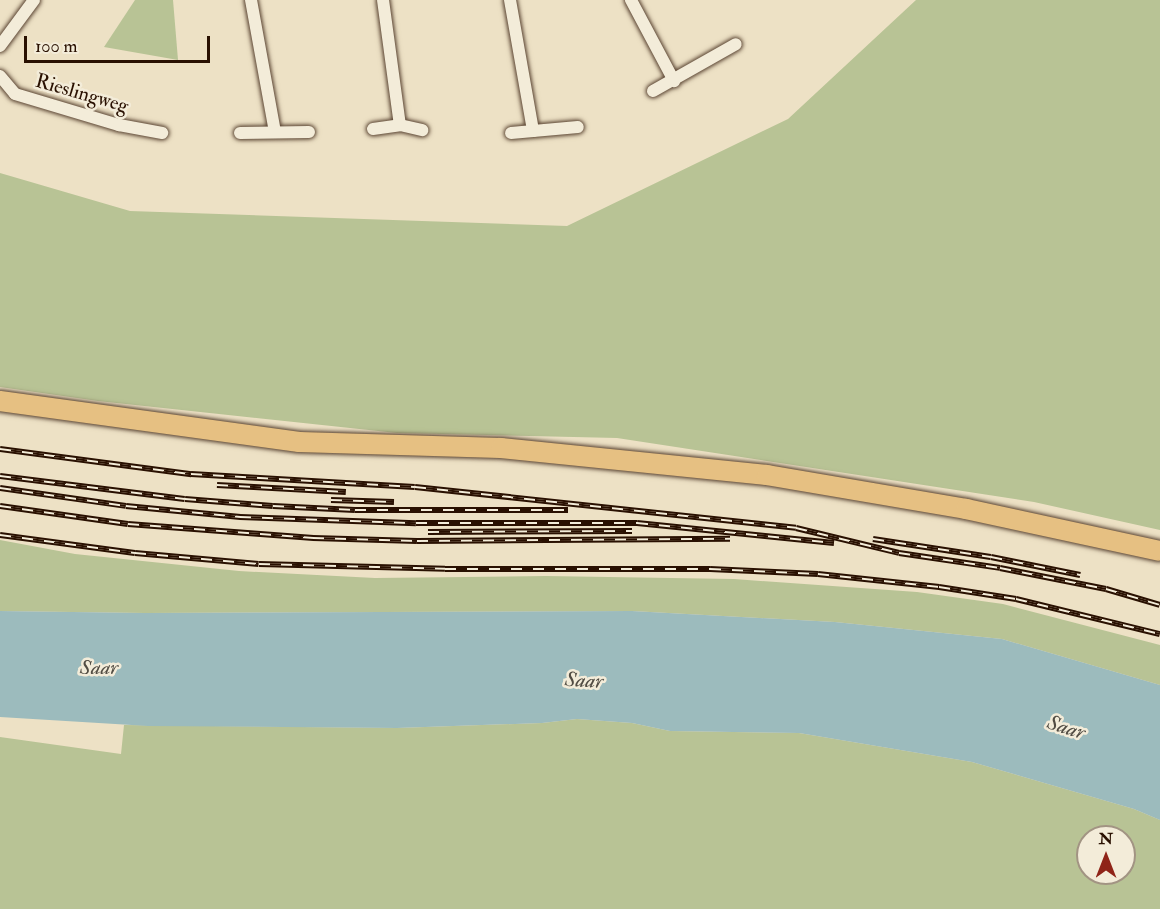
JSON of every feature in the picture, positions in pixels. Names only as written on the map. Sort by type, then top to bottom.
[{"type":"main road","points":[[0,401],[299,442],[501,448],[767,475],[966,509],[1160,551]]},
{"type":"street","points":[[0,46],[34,0]]},
{"type":"street","points":[[251,0],[275,132]]},
{"type":"street","points":[[383,0],[400,125]]},
{"type":"street","points":[[510,0],[533,131]]},
{"type":"street","points":[[631,0],[674,81]]},
{"type":"street","points":[[653,91],[736,44]]},
{"type":"street","name":"Rieslingweg","points":[[0,76],[15,94],[119,125],[162,133]]},
{"type":"street","points":[[373,129],[400,125],[422,130]]},
{"type":"street","points":[[511,133],[578,127]]},
{"type":"street","points":[[240,133],[309,132]]},
{"type":"green space","points":[[135,0],[173,0],[178,60],[104,47]]},
{"type":"green space","points":[[916,0],[1160,0],[1160,530],[1034,502],[617,438],[397,433],[98,401],[0,387],[0,173],[130,211],[567,226],[788,119]]},
{"type":"green space","points":[[0,540],[75,554],[239,571],[375,578],[546,576],[734,579],[917,592],[1003,604],[1160,645],[1160,685],[1002,639],[835,622],[632,611],[145,613],[0,611]]},
{"type":"green space","points":[[577,719],[632,723],[670,731],[799,733],[972,762],[1134,809],[1160,820],[1160,909],[0,909],[0,737],[121,754],[124,725],[397,728],[542,723]]},
{"type":"water","name":"Saar","points":[[0,611],[145,613],[632,611],[835,622],[1002,639],[1160,685],[1160,820],[1134,809],[972,762],[799,733],[670,731],[632,723],[577,719],[542,723],[397,728],[148,726],[0,717]]},
{"type":"railway","points":[[0,449],[191,474],[415,487],[796,528],[899,553],[1000,568],[1106,589],[1160,605]]},
{"type":"railway","points":[[0,476],[185,499],[273,506],[355,510],[568,510]]},
{"type":"railway","points":[[217,485],[346,492]]},
{"type":"railway","points":[[0,488],[126,506],[240,517],[416,523],[637,523],[834,543]]},
{"type":"railway","points":[[331,500],[394,502]]},
{"type":"railway","points":[[0,506],[128,524],[313,538],[417,541],[730,539]]},
{"type":"railway","points":[[428,532],[632,531]]},
{"type":"railway","points":[[0,535],[135,553],[259,564],[445,569],[710,569],[818,574],[939,587],[1016,599],[1160,634]]},
{"type":"railway","points":[[873,539],[991,557],[1080,575]]}]
